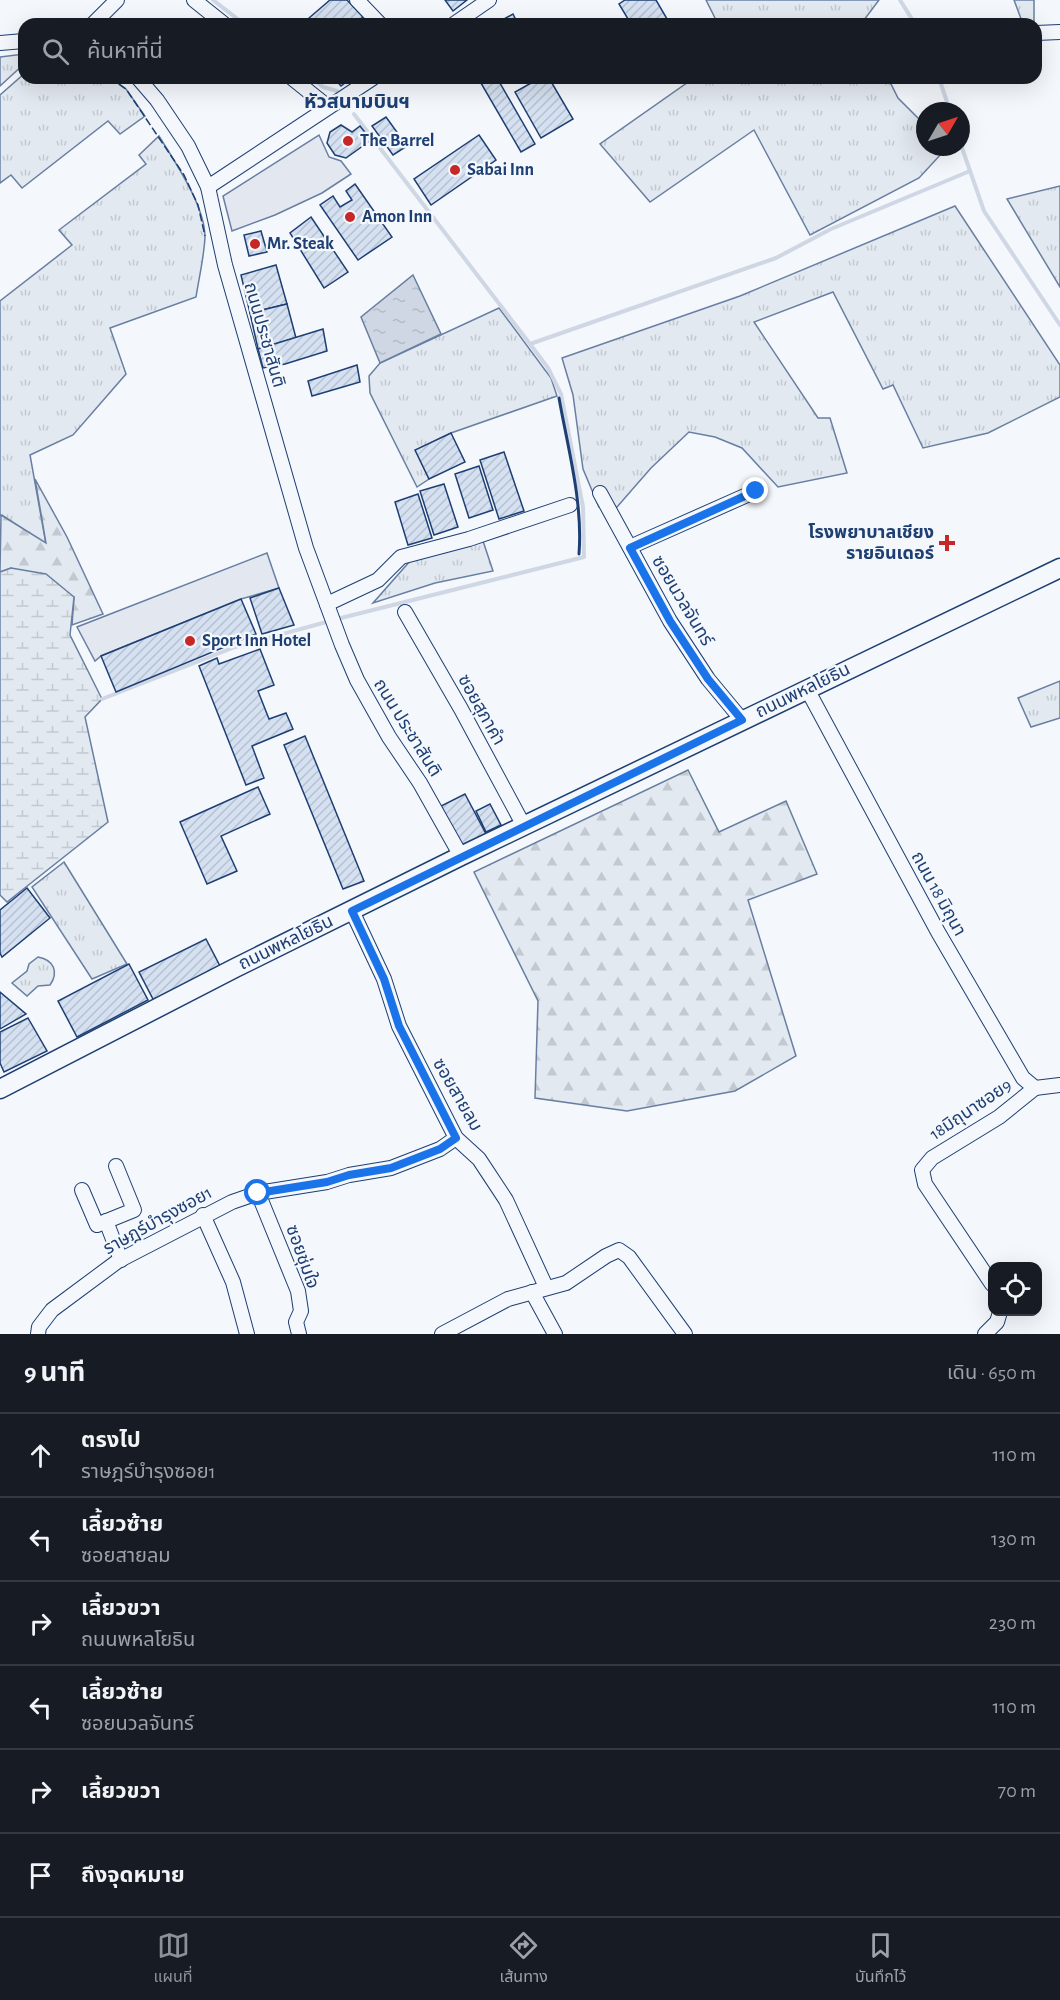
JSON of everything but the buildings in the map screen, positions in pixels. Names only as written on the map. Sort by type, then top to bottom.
[{"type":"main road","name":"ถนนพหลโยธิน","points":[[0,1089],[461,856],[1060,568]]},
{"type":"street","points":[[99,18],[117,0]]},
{"type":"street","points":[[194,0],[216,18]]},
{"type":"street","points":[[357,0],[374,18]]},
{"type":"street","points":[[463,18],[489,0]]},
{"type":"street","points":[[1042,33],[1060,32]]},
{"type":"street","points":[[0,33],[18,40]]},
{"type":"street","points":[[0,44],[18,41]]},
{"type":"street","name":"ถนนประชาสันติ","points":[[143,84],[157,100],[188,146],[208,187],[225,265],[306,548],[331,615]]},
{"type":"street","points":[[299,84],[328,107]]},
{"type":"street","points":[[208,187],[364,84]]},
{"type":"street","points":[[630,548],[756,491]]},
{"type":"street","name":"ซอยนวลจันทร์","points":[[600,493],[670,621],[708,679],[742,720]]},
{"type":"street","points":[[331,615],[378,580],[400,557],[480,536],[570,505]]},
{"type":"street","name":"ซอยสุภาคำ","points":[[405,612],[461,709],[524,826]]},
{"type":"street","name":"ถนน ประชาสันติ","points":[[331,615],[357,680],[389,737],[420,783],[461,856]]},
{"type":"street","name":"ถนน 18 มิถุนา","points":[[807,689],[938,932],[1023,1078],[1035,1088]]},
{"type":"street","name":"ซอยสายลม","points":[[352,911],[384,979],[399,1026],[456,1138],[479,1159],[506,1200],[546,1287]]},
{"type":"street","points":[[1035,1088],[1060,1085]]},
{"type":"street","name":"18มิถุนาซอย9","points":[[988,1277],[926,1184],[922,1170],[932,1158],[999,1117],[1035,1088]]},
{"type":"street","name":"ราษฎร์บำรุงซอย1","points":[[38,1334],[39,1327],[52,1310],[121,1260],[203,1215],[258,1193],[327,1182],[349,1175],[391,1168],[440,1149],[456,1138]]},
{"type":"street","points":[[82,1190],[97,1225],[134,1210],[116,1166]]},
{"type":"street","name":"ซอยชุ่มใจ","points":[[258,1193],[298,1291],[301,1311],[296,1322],[299,1334]]},
{"type":"street","points":[[203,1215],[233,1282],[246,1334]]},
{"type":"street","points":[[106,1221],[121,1260]]},
{"type":"street","points":[[442,1334],[464,1329],[508,1299],[566,1283],[619,1250],[629,1257],[685,1334]]},
{"type":"street","points":[[532,1292],[555,1334]]},
{"type":"street","points":[[985,1334],[997,1322],[999,1316]]},
{"type":"green space","points":[[706,0],[879,0],[866,18],[715,18]]},
{"type":"green space","points":[[1014,0],[1034,0],[1034,18],[1021,18]]},
{"type":"green space","points":[[18,55],[18,70],[0,86],[0,57]]},
{"type":"green space","points":[[18,79],[18,84],[119,84],[126,89],[145,116],[120,134],[108,121],[22,188],[11,175],[0,183],[0,95]]},
{"type":"green space","points":[[685,84],[891,84],[898,98],[916,116],[916,156],[939,156],[919,178],[810,235],[754,130],[650,202],[600,144]]},
{"type":"green space","points":[[159,136],[195,198],[204,225],[203,260],[196,297],[110,328],[126,374],[73,435],[30,455],[46,544],[2,515],[0,516],[0,301],[72,245],[59,230],[146,164],[139,155]]},
{"type":"green space","points":[[1060,186],[1060,287],[1007,199]]},
{"type":"green space","points":[[955,206],[1060,365],[1060,397],[988,433],[923,448],[893,385],[883,389],[833,292],[754,322],[818,418],[830,418],[847,473],[778,487],[742,448],[715,437],[689,432],[651,468],[617,507],[599,507],[583,469],[573,395],[562,358],[740,296]]},
{"type":"green space","points":[[499,308],[551,378],[557,396],[451,433],[416,450],[429,479],[417,487],[370,393],[369,376],[380,363]]},
{"type":"green space","points":[[35,479],[67,537],[103,614],[72,625],[74,597],[11,568],[0,572],[1,515],[46,543]]},
{"type":"green space","points":[[483,541],[493,571],[435,583],[373,603],[411,560]]},
{"type":"green space","points":[[11,568],[46,574],[74,597],[70,635],[102,699],[85,717],[108,822],[7,902],[0,895],[0,572]]},
{"type":"green space","points":[[1060,681],[1060,718],[1031,727],[1018,698]]},
{"type":"green space","points":[[688,770],[719,832],[786,801],[817,874],[748,900],[796,1056],[735,1091],[627,1111],[535,1098],[538,1001],[474,872]]},
{"type":"green space","points":[[64,862],[127,964],[92,979],[32,887]]},
{"type":"green space","points":[[38,957],[48,961],[53,967],[53,980],[50,985],[38,986],[27,996],[12,983],[27,971],[29,964]]},
{"type":"shaded area","points":[[319,135],[329,157],[341,161],[351,174],[322,193],[275,215],[232,231],[223,196]]},
{"type":"shaded area","points":[[267,553],[279,588],[241,599],[101,656],[95,661],[77,627]]},
{"type":"water","points":[[413,275],[441,334],[380,363],[361,317]]},
{"type":"waterway","points":[[213,0],[236,18]]},
{"type":"waterway","points":[[900,0],[911,18]]},
{"type":"waterway","points":[[319,84],[339,93]]},
{"type":"waterway","points":[[941,84],[947,102]]},
{"type":"waterway","points":[[354,114],[530,344],[776,258],[831,229],[970,171]]},
{"type":"waterway","points":[[965,156],[984,211],[1060,325]]},
{"type":"waterway","points":[[337,619],[584,557],[583,507],[561,394],[548,368],[530,344]]},
{"type":"waterway","points":[[102,699],[235,647],[330,621]]},
{"type":"fence","points":[[119,84],[126,89],[184,175],[198,205],[205,236]]},
{"type":"wall","points":[[559,398],[577,495],[579,554]]},
{"type":"place","name":"The Barrel","points":[[348,141]]},
{"type":"place","name":"Sabai Inn","points":[[455,170]]},
{"type":"place","name":"Amon Inn","points":[[350,217]]},
{"type":"place","name":"Mr. Steak","points":[[255,244]]},
{"type":"place","name":"โรงพยาบาลเชียง รายอินเดอร์","points":[[947,543]]},
{"type":"place","name":"Sport Inn Hotel","points":[[190,641]]},
{"type":"district","name":"หัวสนามบินฯ","points":[[357,102]]},
{"type":"route","points":[[258,1193],[327,1182],[349,1175],[391,1168],[440,1149],[456,1138],[399,1026],[384,979],[352,911],[742,720],[708,679],[670,621],[630,548],[756,491]]}]
